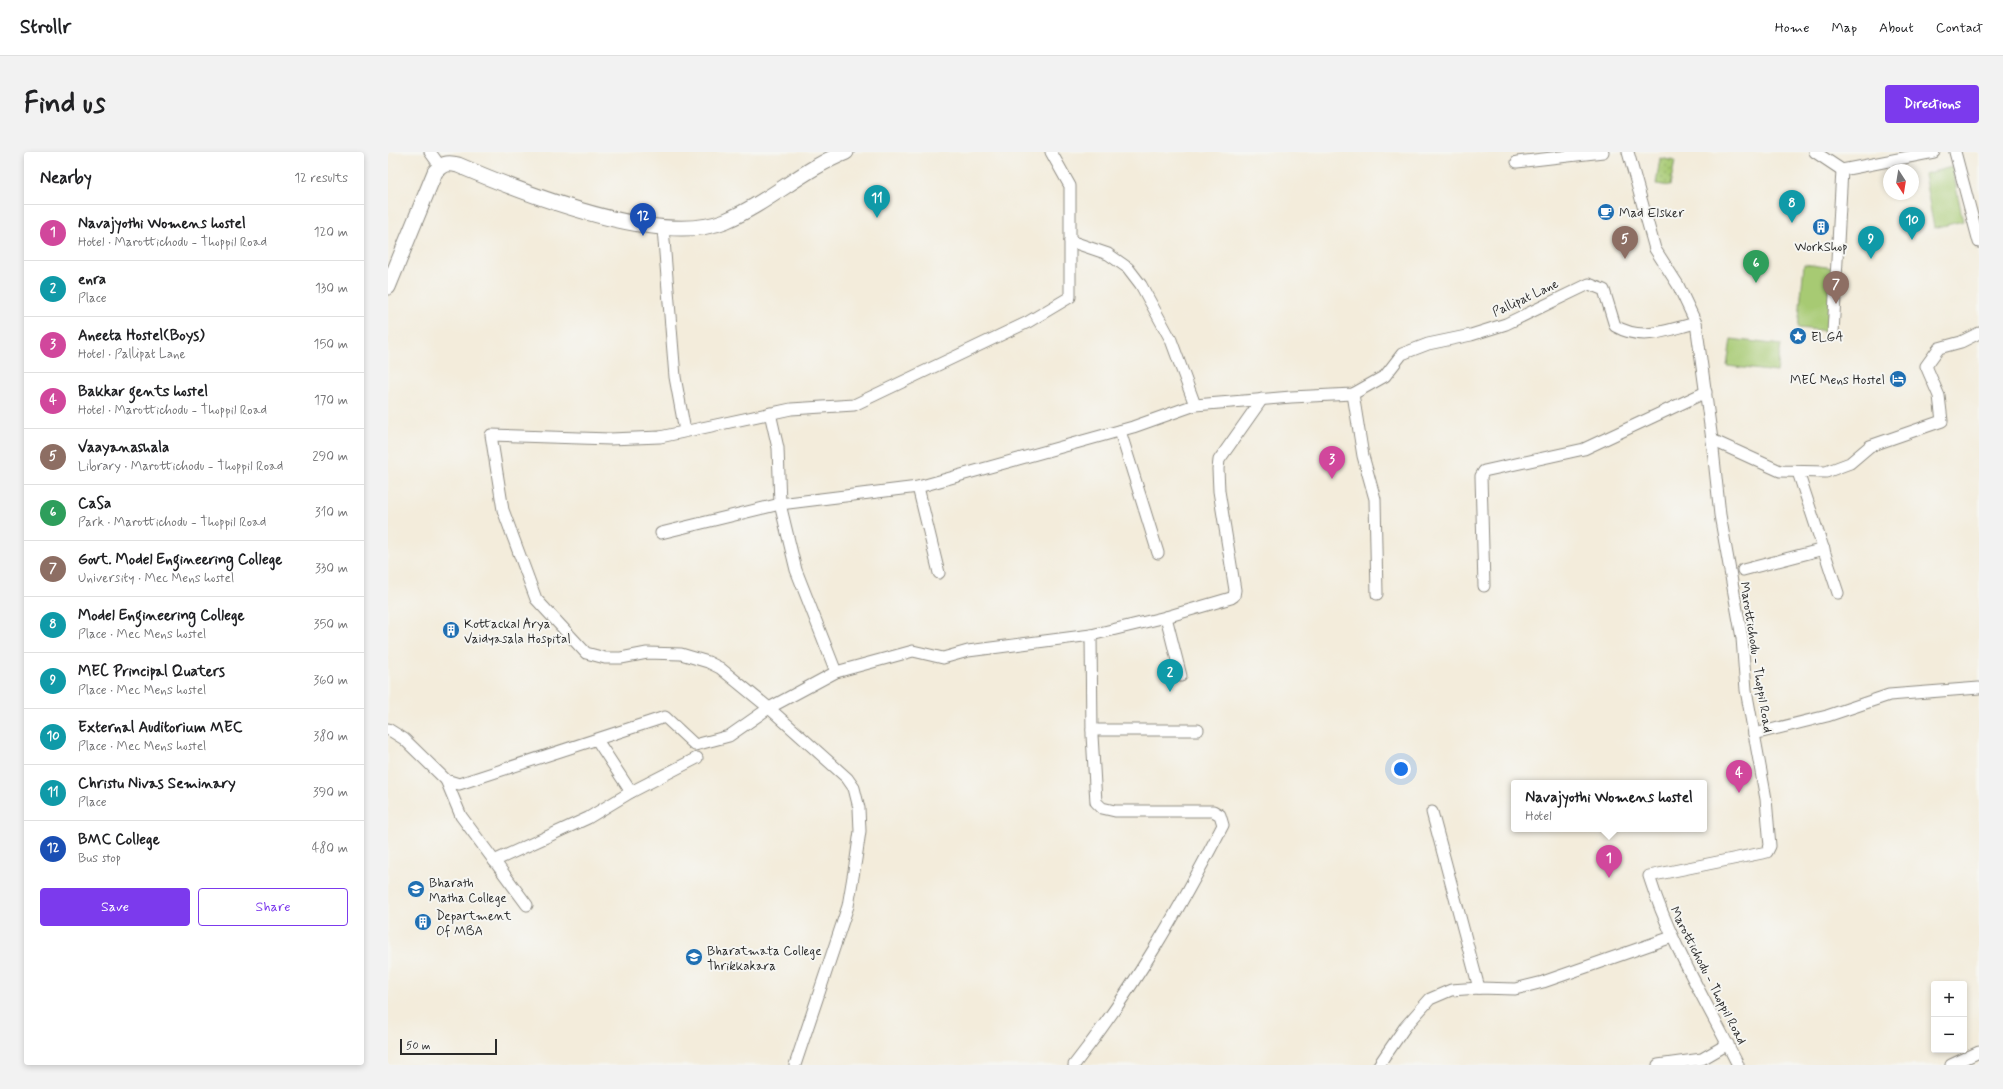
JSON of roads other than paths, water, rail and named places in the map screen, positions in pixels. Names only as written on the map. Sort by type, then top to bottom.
[{"type":"main road","points":[[388,287],[434,172],[440,166],[449,163],[458,164],[515,188],[579,210],[614,220],[663,228],[699,227],[713,225],[724,221],[761,204],[823,161],[846,152]]},
{"type":"street","points":[[430,152],[440,166]]},
{"type":"street","points":[[795,1065],[848,906],[860,831],[859,808],[854,788],[847,778],[769,708],[720,668],[708,662],[680,654],[647,653],[621,658],[605,658],[586,653],[536,599],[503,510],[491,435],[610,439],[660,436],[791,409],[854,405],[1028,322],[1070,297],[1070,186],[1052,152]]},
{"type":"street","points":[[1517,162],[1603,152]]},
{"type":"street","name":"Marottichodu - Thoppil Road","points":[[1628,152],[1655,249],[1678,285],[1696,323],[1706,392],[1720,515],[1742,638],[1746,690],[1766,799],[1770,846],[1768,852],[1649,876],[1659,909],[1672,937],[1738,1065]]},
{"type":"street","points":[[1814,152],[1842,170],[1934,152]]},
{"type":"street","points":[[1955,152],[1979,242]]},
{"type":"street","points":[[1833,333],[1842,170]]},
{"type":"street","points":[[663,228],[675,377],[685,431]]},
{"type":"street","points":[[1070,241],[1108,254],[1128,268],[1141,284],[1171,340],[1195,405]]},
{"type":"street","name":"Pallipat Lane","points":[[1353,394],[1385,376],[1402,354],[1428,344],[1471,335],[1506,324],[1589,284],[1604,290],[1615,326],[1628,333],[1646,335],[1696,323]]},
{"type":"street","points":[[1712,440],[1780,471],[1826,472],[1850,463],[1870,446],[1942,422],[1939,396],[1926,366],[1939,348],[1961,342],[1979,333]]},
{"type":"street","points":[[1484,586],[1480,476],[1484,471],[1584,449],[1706,392]]},
{"type":"street","points":[[661,534],[780,504],[918,487],[1120,431],[1195,405],[1262,399],[1353,394],[1363,456],[1375,499],[1377,594]]},
{"type":"street","points":[[446,780],[459,784],[665,717],[695,745],[729,736],[769,708],[836,672],[913,651],[943,658],[968,652],[1091,635],[1166,617],[1231,598],[1234,596],[1236,590],[1219,491],[1219,460],[1262,399]]},
{"type":"street","points":[[770,413],[778,448],[780,504],[796,570],[836,672]]},
{"type":"street","points":[[1120,431],[1158,553]]},
{"type":"street","points":[[1798,472],[1838,593]]},
{"type":"street","points":[[918,487],[939,573]]},
{"type":"street","points":[[1743,570],[1824,549]]},
{"type":"street","points":[[1166,617],[1181,676]]},
{"type":"street","points":[[1074,1065],[1100,1031],[1144,967],[1189,890],[1223,825],[1220,814],[1213,811],[1115,811],[1102,808],[1096,802],[1092,730],[1091,635]]},
{"type":"street","points":[[1754,734],[1827,716],[1889,695],[1979,688]]},
{"type":"street","points":[[388,729],[404,739],[446,780],[461,816],[527,906]]},
{"type":"street","points":[[1092,730],[1198,730]]},
{"type":"street","points":[[597,740],[631,792]]},
{"type":"street","points":[[494,862],[588,818],[631,792],[697,758]]},
{"type":"street","points":[[1432,812],[1479,988]]},
{"type":"street","points":[[1379,1065],[1405,1027],[1430,999],[1451,990],[1479,988],[1515,989],[1543,982],[1672,937]]},
{"type":"street","points":[[1658,1065],[1702,1059],[1728,1044]]},
{"type":"street","points":[[1950,1065],[1979,1052]]},
{"type":"place","name":"Mad Elsker","points":[[1606,212]]},
{"type":"place","name":"Christu Nivas Seminary","points":[[877,218]]},
{"type":"place","name":"Model Engineering College","points":[[1792,223]]},
{"type":"place","name":"WorkShop","points":[[1821,227]]},
{"type":"place","name":"BMC College","points":[[643,236]]},
{"type":"place","name":"External Auditorium MEC","points":[[1912,240]]},
{"type":"place","name":"Vaayanashala","points":[[1625,259]]},
{"type":"place","name":"MEC Principal Quaters","points":[[1871,259]]},
{"type":"place","name":"CaSa","points":[[1756,283]]},
{"type":"place","name":"Govt. Model Engineering College","points":[[1836,304]]},
{"type":"place","name":"ELGA","points":[[1798,336]]},
{"type":"place","name":"MEC Mens Hostel","points":[[1898,379]]},
{"type":"place","name":"Aneeta Hostel(Boys)","points":[[1332,479]]},
{"type":"place","name":"Kottackal Arya Vaidyasala Hospital","points":[[451,630]]},
{"type":"place","name":"enra","points":[[1170,692]]},
{"type":"place","name":"Bakkar gents hostel","points":[[1739,793]]},
{"type":"place","name":"Navajyothi Womens hostel","points":[[1609,878]]},
{"type":"place","name":"Bharath Matha College","points":[[416,889]]},
{"type":"place","name":"Department Of MBA","points":[[423,922]]},
{"type":"place","name":"Bharatmata College Thrikkakara","points":[[694,957]]}]
